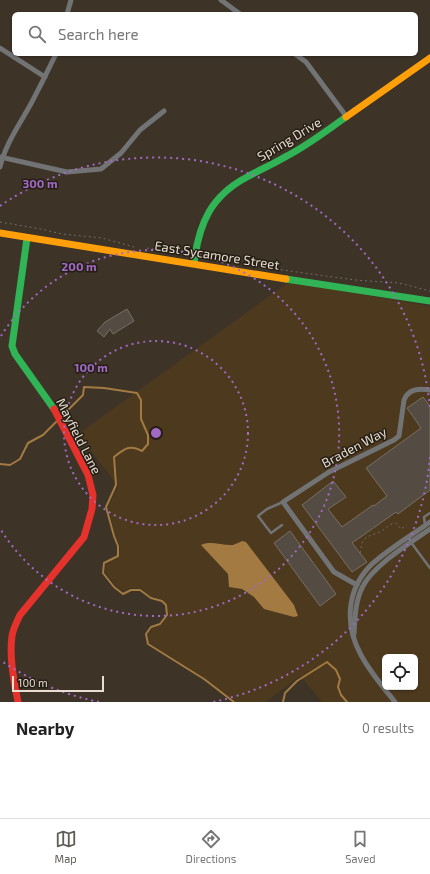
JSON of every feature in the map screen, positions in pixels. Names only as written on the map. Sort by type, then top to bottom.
[{"type":"street","points":[[68,12],[71,0]]},
{"type":"street","points":[[221,0],[237,12]]},
{"type":"street","points":[[0,48],[12,56]]},
{"type":"street","points":[[12,56],[44,77]]},
{"type":"street","points":[[0,167],[1,157],[55,56]]},
{"type":"street","points":[[298,56],[306,62],[346,116]]},
{"type":"street","name":"Spring Drive","points":[[194,263],[203,222],[222,195],[232,186],[316,139],[346,116],[430,58]]},
{"type":"street","points":[[1,157],[67,172],[101,169],[122,153],[140,130],[164,111]]},
{"type":"street","name":"East Sycamore Street","points":[[0,233],[430,301]]},
{"type":"street","name":"Mayfield Lane","points":[[18,702],[12,650],[12,637],[15,626],[20,615],[84,537],[92,509],[93,495],[88,475],[55,410],[15,354],[12,346],[27,238]]},
{"type":"street","name":"Braden Way","points":[[283,502],[330,472],[394,440],[398,436],[406,395],[412,390],[428,390]]},
{"type":"street","points":[[283,502],[334,572],[360,586]]},
{"type":"street","points":[[395,702],[361,656],[354,639],[355,612],[360,586],[369,567],[428,523]]},
{"type":"street","points":[[360,586],[379,567],[430,529]]},
{"type":"lane","points":[[282,525],[271,533],[258,516],[267,509],[283,502]]},
{"type":"lane","points":[[428,523],[424,517],[430,513]]},
{"type":"lane","points":[[408,538],[430,568]]},
{"type":"path","points":[[0,222],[41,228],[62,234],[102,238],[140,247]]},
{"type":"path","points":[[146,248],[191,251]]},
{"type":"path","points":[[201,253],[231,263]]},
{"type":"path","points":[[261,267],[355,280],[399,283],[430,291]]},
{"type":"path","points":[[360,553],[362,543],[367,537],[378,533],[392,524],[396,523],[401,529],[407,525]]},
{"type":"shaded area","points":[[289,282],[430,306],[430,702],[322,702],[300,676],[266,702],[236,702],[204,678],[149,643],[148,635],[152,628],[160,625],[168,616],[167,605],[163,600],[151,596],[141,589],[131,588],[123,591],[116,586],[105,572],[106,564],[119,557],[120,546],[115,535],[108,507],[118,486],[78,434]]},
{"type":"shaded area","points":[[242,541],[246,542],[294,605],[298,616],[294,617],[264,609],[254,597],[242,589],[229,587],[228,574],[201,545],[212,543],[233,545]]},
{"type":"building","points":[[127,309],[134,321],[113,334],[110,329],[104,337],[97,331],[105,322]]},
{"type":"building","points":[[423,397],[430,406],[430,490],[398,514],[396,512],[352,543],[367,562],[352,572],[302,505],[333,481],[346,497],[328,509],[342,527],[387,496],[366,468],[421,428],[407,408]]},
{"type":"building","points":[[290,531],[336,594],[320,606],[274,543]]},
{"type":"waterway","points":[[61,417],[83,395],[84,387],[104,388],[137,393],[141,400],[141,419],[148,435],[148,444],[142,451],[134,448],[127,448],[114,457],[116,485],[106,507],[118,546],[118,556],[104,563],[103,573],[114,587],[123,594],[131,590],[140,590],[151,598],[162,601],[166,605],[167,615],[160,624],[151,627],[146,634],[148,644],[204,679],[234,702]]},
{"type":"waterway","points":[[0,464],[10,465],[20,459],[28,443],[43,435],[58,420]]},
{"type":"waterway","points":[[283,702],[285,693],[297,681],[327,662],[336,670],[340,679],[338,687],[341,695],[347,702]]},
{"type":"traffic: fast","points":[[194,263],[199,235],[203,223],[209,212],[224,193],[247,177],[301,148],[346,117]]},
{"type":"traffic: fast","points":[[27,238],[12,346],[15,354],[54,409]]},
{"type":"traffic: fast","points":[[286,279],[430,301]]},
{"type":"traffic: slow","points":[[346,117],[430,58]]},
{"type":"traffic: slow","points":[[0,233],[286,279]]},
{"type":"traffic: jam","points":[[18,702],[11,644],[14,628],[20,615],[84,537],[92,509],[93,495],[88,475],[54,409]]}]
